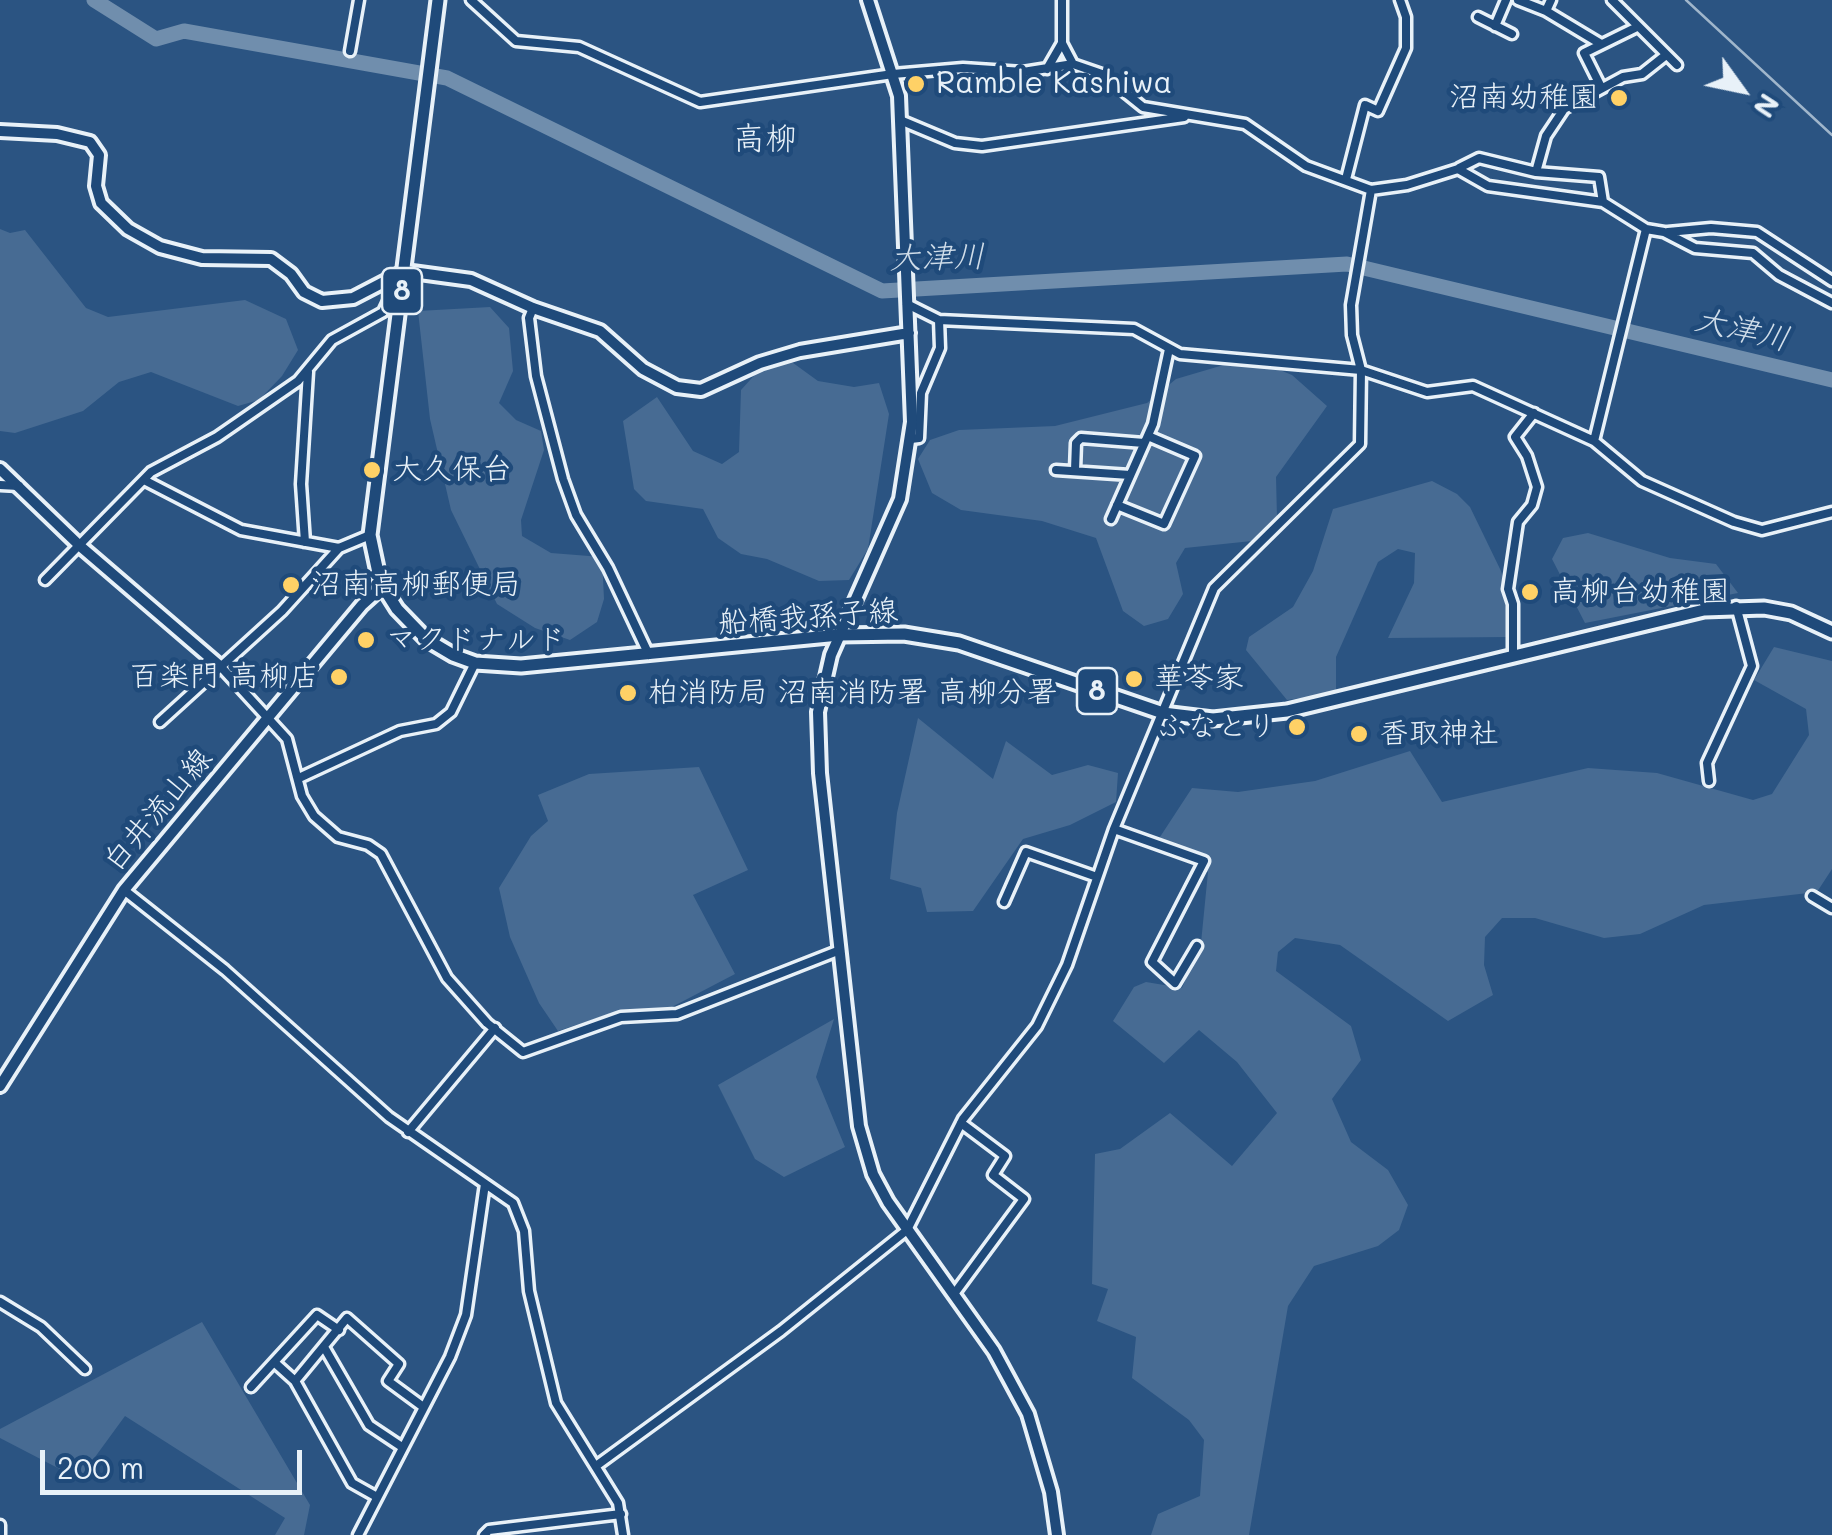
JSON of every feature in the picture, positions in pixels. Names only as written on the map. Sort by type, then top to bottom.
[{"type":"main road","name":"船橋我孫子線","points":[[438,0],[370,536],[382,587],[426,640],[475,663],[520,666],[839,635],[904,634],[960,644],[1163,712],[1213,719],[1262,716],[1672,616],[1736,606],[1791,613],[1832,632]]},
{"type":"street","points":[[350,51],[358,0]]},
{"type":"street","points":[[471,0],[516,41],[580,47],[688,100],[710,101],[893,74],[1047,69],[1073,64],[1102,74],[1144,108],[1245,124],[1306,166],[1371,190],[1407,185],[1480,158],[1536,172],[1599,177],[1603,202]]},
{"type":"street","points":[[868,0],[893,74],[900,120],[912,439],[900,499],[839,635],[818,712],[864,1150],[873,1174],[907,1230],[994,1352],[1028,1414],[1051,1492],[1057,1535]]},
{"type":"street","points":[[1062,0],[1062,43],[1073,64]]},
{"type":"street","points":[[1346,180],[1365,105],[1378,111],[1406,48],[1406,17],[1400,0]]},
{"type":"street","points":[[1495,26],[1506,0]]},
{"type":"street","points":[[1518,0],[1601,44]]},
{"type":"street","points":[[1546,12],[1551,0]]},
{"type":"street","points":[[1612,0],[1677,65]]},
{"type":"street","points":[[1478,17],[1512,34]]},
{"type":"street","points":[[1601,88],[1584,53],[1638,26]]},
{"type":"street","points":[[1047,69],[1062,43]]},
{"type":"street","points":[[1536,172],[1554,120],[1601,88],[1642,74],[1666,55]]},
{"type":"street","points":[[900,120],[955,142],[982,146],[1188,116]]},
{"type":"street","points":[[0,131],[57,134],[90,142],[99,156],[96,186],[101,202],[128,229],[160,247],[202,258],[272,260],[304,292],[322,301],[353,298],[404,271],[471,280],[532,308],[600,331],[660,380],[690,390],[711,387],[760,362],[800,351],[909,333]]},
{"type":"street","points":[[1458,168],[1488,186],[1603,202],[1646,229],[1757,232],[1832,281]]},
{"type":"street","points":[[596,1466],[796,1320],[907,1230],[961,1123],[1020,1052],[1045,1012],[1073,952],[1114,830],[1214,588],[1360,444],[1361,370],[1352,335],[1354,273],[1371,190]]},
{"type":"street","points":[[1594,441],[1646,229]]},
{"type":"street","points":[[1664,232],[1695,248],[1753,253],[1779,275],[1832,304]]},
{"type":"street","points":[[45,580],[152,472],[218,437],[308,369],[332,340],[388,307],[388,277]]},
{"type":"street","points":[[907,301],[939,320],[985,319],[1134,329],[1170,349],[1191,355],[1361,370],[1428,392],[1473,386],[1594,441],[1642,481],[1748,527],[1762,530],[1832,512]]},
{"type":"street","points":[[532,308],[529,318],[536,376],[563,479],[576,515],[608,568],[649,655]]},
{"type":"street","points":[[912,439],[919,438],[922,393],[940,348],[939,320]]},
{"type":"street","points":[[1111,519],[1146,439],[1170,349]]},
{"type":"street","points":[[305,542],[300,484],[308,369]]},
{"type":"street","points":[[1513,656],[1513,604],[1508,589],[1518,522],[1532,506],[1536,487],[1527,456],[1515,437],[1534,413]]},
{"type":"street","points":[[1075,470],[1076,442],[1081,438],[1146,439],[1195,456],[1164,524],[1118,505]]},
{"type":"street","points":[[0,468],[80,546],[221,667],[268,716],[287,739],[302,796],[325,829],[381,854],[405,892],[441,969],[472,1009],[523,1052],[621,1017],[676,1014],[840,950]]},
{"type":"street","points":[[1056,470],[1130,476]]},
{"type":"street","points":[[144,480],[241,530],[340,548]]},
{"type":"street","points":[[0,485],[20,486]]},
{"type":"street","points":[[160,722],[318,576],[340,548],[370,536]]},
{"type":"street","name":"白井流山線","points":[[0,1086],[124,890],[362,604],[382,587]]},
{"type":"street","points":[[1709,781],[1707,764],[1752,666],[1736,606]]},
{"type":"street","points":[[299,778],[400,731],[436,724],[451,712],[475,663]]},
{"type":"street","points":[[1114,830],[1204,860],[1152,962],[1175,983],[1198,946]]},
{"type":"street","points":[[1004,902],[1026,852],[1097,878]]},
{"type":"street","points":[[124,890],[225,970],[408,1132],[513,1202],[520,1214],[529,1291],[556,1403],[621,1514],[622,1535]]},
{"type":"street","points":[[1812,896],[1832,908]]},
{"type":"street","points":[[408,1132],[496,1028]]},
{"type":"street","points":[[954,1294],[1024,1199],[992,1175],[1005,1156],[961,1123]]},
{"type":"street","points":[[358,1535],[450,1357],[466,1315],[486,1184]]},
{"type":"street","points":[[0,1302],[54,1338],[85,1369]]},
{"type":"street","points":[[251,1387],[317,1315],[338,1330]]},
{"type":"street","points":[[295,1381],[347,1318],[399,1364],[388,1381],[422,1406]]},
{"type":"street","points":[[324,1347],[368,1425],[402,1448]]},
{"type":"street","points":[[274,1362],[295,1381],[352,1482],[377,1497]]},
{"type":"street","points":[[484,1535],[509,1527],[621,1514]]},
{"type":"street","points":[[0,1525],[0,1534]]},
{"type":"shaded area","points":[[0,229],[10,233],[25,230],[86,308],[108,317],[245,300],[286,319],[298,350],[282,376],[259,400],[238,406],[151,372],[119,382],[83,411],[15,433],[0,431]]},
{"type":"shaded area","points":[[490,307],[509,328],[513,371],[499,403],[516,420],[541,431],[544,450],[521,520],[522,536],[551,553],[602,557],[604,599],[597,622],[570,640],[535,628],[497,604],[451,510],[430,419],[418,311]]},
{"type":"shaded area","points":[[789,360],[818,381],[854,387],[879,383],[889,414],[868,549],[849,580],[819,581],[767,559],[741,554],[718,538],[703,509],[646,501],[634,489],[623,421],[657,397],[693,451],[722,464],[739,452],[741,390],[760,369]]},
{"type":"shaded area","points":[[1237,361],[1265,364],[1292,375],[1327,406],[1276,477],[1277,518],[1252,541],[1185,548],[1176,563],[1183,594],[1168,619],[1144,626],[1123,611],[1096,538],[1042,521],[961,510],[932,493],[918,459],[930,440],[959,430],[1055,426],[1147,403],[1176,379]]},
{"type":"shaded area","points":[[1432,481],[1457,494],[1470,507],[1501,571],[1511,605],[1509,637],[1388,638],[1414,583],[1415,553],[1398,549],[1378,562],[1336,657],[1336,693],[1287,700],[1246,650],[1249,637],[1293,607],[1313,571],[1333,509]]},
{"type":"shaded area","points":[[1588,533],[1670,558],[1716,564],[1738,593],[1585,623],[1552,559],[1563,538]]},
{"type":"shaded area","points":[[1774,647],[1832,661],[1832,869],[1817,892],[1704,905],[1640,934],[1604,938],[1535,918],[1502,918],[1485,937],[1484,965],[1493,995],[1448,1021],[1340,945],[1295,938],[1278,952],[1276,971],[1351,1026],[1361,1060],[1332,1099],[1351,1142],[1388,1170],[1408,1205],[1399,1230],[1378,1246],[1314,1266],[1288,1306],[1249,1535],[1151,1535],[1158,1514],[1200,1496],[1204,1440],[1189,1420],[1132,1378],[1136,1337],[1097,1321],[1108,1289],[1092,1284],[1095,1154],[1120,1149],[1170,1113],[1232,1166],[1277,1113],[1237,1062],[1199,1030],[1164,1063],[1113,1021],[1134,987],[1146,982],[1182,988],[1201,943],[1208,872],[1158,840],[1192,788],[1238,792],[1315,781],[1410,751],[1442,802],[1588,768],[1657,773],[1753,800],[1772,794],[1809,735],[1806,709],[1754,680]]},
{"type":"shaded area","points":[[918,718],[993,779],[1006,741],[1052,775],[1088,765],[1118,773],[1116,802],[1070,825],[1023,839],[973,911],[927,912],[921,888],[890,879],[897,813]]},
{"type":"shaded area","points":[[699,767],[748,870],[693,895],[735,974],[670,1008],[615,1012],[558,1031],[539,1003],[510,937],[499,888],[531,836],[548,821],[538,795],[589,774]]},
{"type":"shaded area","points":[[834,1019],[816,1077],[845,1147],[784,1177],[755,1159],[718,1085]]},
{"type":"shaded area","points":[[202,1322],[310,1505],[304,1535],[275,1535],[285,1518],[125,1416],[79,1479],[0,1438],[0,1429]]},
{"type":"waterway","name":"大津川","points":[[94,0],[156,39],[184,31],[447,78],[882,291],[1347,264],[1832,380]]},
{"type":"waterway","points":[[1686,0],[1832,135]]},
{"type":"place","name":"Ramble Kashiwa","points":[[916,84]]},
{"type":"place","name":"沼南幼稚園","points":[[1619,98]]},
{"type":"place","name":"大久保台","points":[[372,470]]},
{"type":"place","name":"沼南高柳郵便局","points":[[291,585]]},
{"type":"place","name":"高柳台幼稚園","points":[[1530,592]]},
{"type":"place","name":"マクドナルド","points":[[366,640]]},
{"type":"place","name":"百楽門 高柳店","points":[[339,677]]},
{"type":"place","name":"華苓家","points":[[1134,679]]},
{"type":"place","name":"柏消防局 沼南消防署 高柳分署","points":[[628,693]]},
{"type":"place","name":"ふなとり","points":[[1297,727]]},
{"type":"place","name":"香取神社","points":[[1359,734]]},
{"type":"district","name":"高柳","points":[[765,139]]}]
